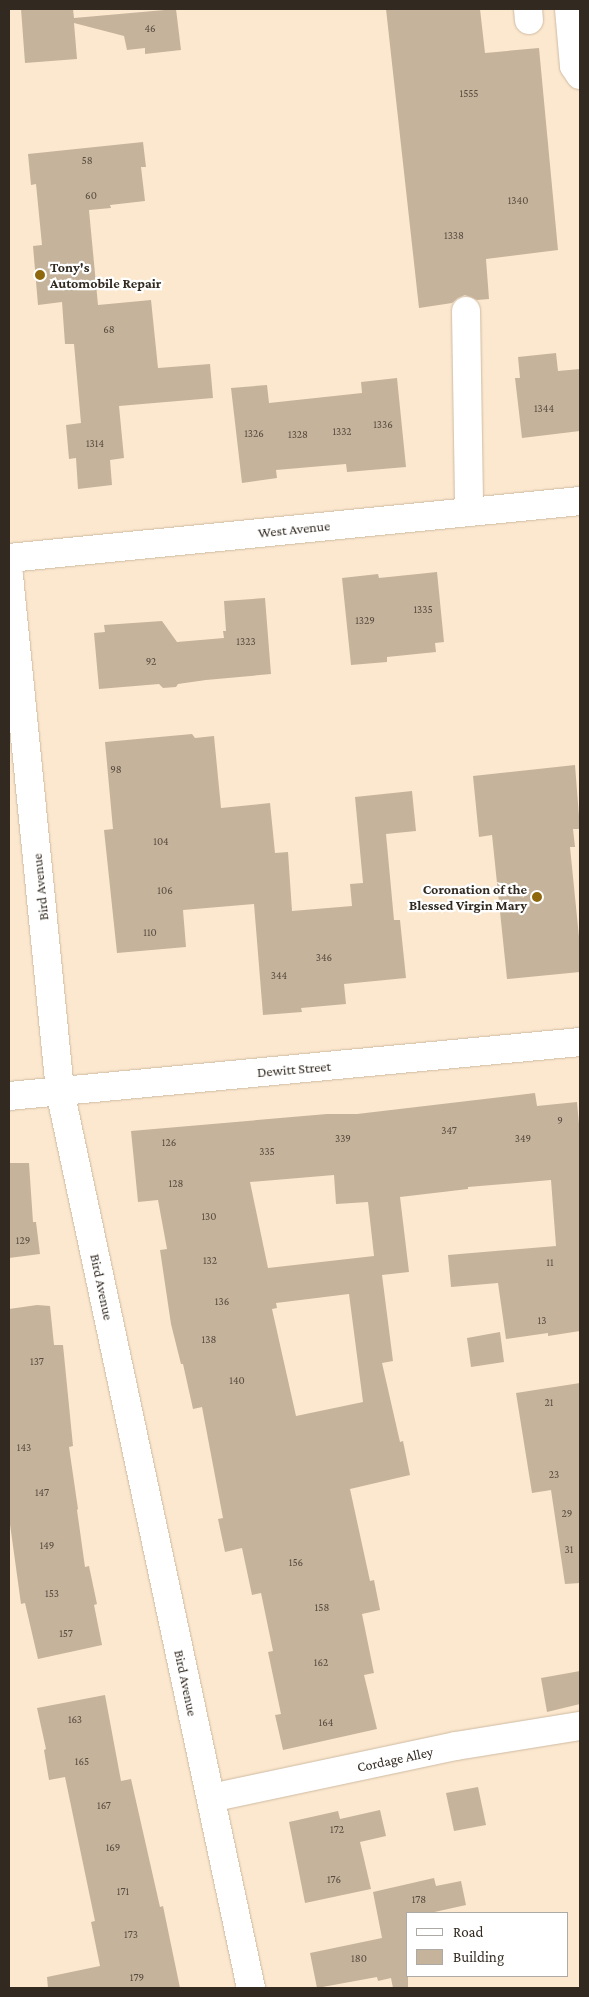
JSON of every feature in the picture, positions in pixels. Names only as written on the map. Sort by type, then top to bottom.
[{"type":"street","points":[[569,9],[578,69]]},
{"type":"street","points":[[466,311],[469,512]]},
{"type":"street","name":"West Avenue","points":[[9,558],[580,501]]},
{"type":"street","name":"Bird Avenue","points":[[9,576],[60,1091],[252,1988]]},
{"type":"street","name":"Dewitt Street","points":[[9,1096],[580,1042]]},
{"type":"street","name":"Cordage Alley","points":[[211,1798],[456,1746],[580,1726]]},
{"type":"building","points":[[21,9],[73,9],[74,18],[176,9],[181,50],[145,54],[145,48],[127,50],[124,36],[74,23],[77,59],[25,63]]},
{"type":"building","points":[[386,9],[480,9],[485,53],[539,48],[558,250],[486,259],[489,299],[477,300],[465,295],[452,303],[419,308]]},
{"type":"building","points":[[143,142],[146,167],[141,167],[145,201],[110,205],[111,208],[89,210],[98,305],[151,300],[158,368],[210,364],[213,398],[119,406],[124,458],[110,460],[112,485],[78,489],[76,458],[69,459],[66,425],[81,423],[74,344],[65,344],[62,302],[38,305],[33,246],[42,245],[36,184],[31,185],[28,154]]},
{"type":"building","points":[[556,353],[558,371],[580,369],[580,431],[522,438],[515,378],[520,378],[518,357]]},
{"type":"building","points":[[397,378],[406,467],[347,472],[346,464],[276,470],[277,478],[242,483],[231,388],[267,385],[269,403],[362,393],[361,382]]},
{"type":"building","points":[[437,572],[444,642],[435,643],[436,652],[387,657],[387,662],[351,665],[342,578],[378,574],[379,578]]},
{"type":"building","points":[[265,598],[271,674],[206,680],[178,684],[176,687],[163,688],[159,684],[99,689],[94,633],[105,632],[104,625],[162,621],[177,642],[224,638],[223,631],[226,631],[224,601]]},
{"type":"building","points":[[192,734],[195,738],[214,736],[221,808],[270,803],[275,853],[288,852],[292,911],[352,906],[350,884],[363,883],[355,797],[412,791],[416,831],[386,834],[394,920],[400,920],[406,978],[344,984],[346,1004],[301,1008],[302,1012],[263,1015],[254,904],[183,910],[186,947],[117,953],[104,830],[113,829],[105,742]]},
{"type":"building","name":"Coronation of the Blessed Virgin Mary","points":[[575,765],[580,829],[573,829],[575,847],[570,847],[580,947],[580,972],[507,979],[492,835],[479,837],[473,776]]},
{"type":"building","points":[[535,1093],[537,1106],[577,1102],[580,1135],[580,1331],[548,1336],[548,1333],[506,1339],[498,1283],[451,1287],[448,1255],[556,1246],[551,1180],[468,1187],[468,1189],[400,1197],[409,1272],[382,1275],[393,1361],[382,1363],[400,1442],[403,1441],[410,1475],[350,1489],[370,1581],[374,1580],[380,1610],[362,1614],[374,1673],[364,1675],[377,1729],[283,1750],[275,1715],[281,1714],[268,1652],[273,1651],[261,1593],[252,1595],[242,1548],[225,1552],[218,1519],[223,1518],[202,1407],[193,1409],[183,1364],[181,1364],[171,1324],[160,1250],[167,1249],[158,1200],[138,1202],[131,1131],[327,1114],[357,1114]],"holes":[[[334,1175],[336,1204],[368,1202],[374,1256],[268,1268],[250,1182]],[[349,1294],[363,1402],[296,1416],[272,1309],[277,1308],[276,1303]]]},
{"type":"building","points":[[9,1163],[29,1163],[33,1222],[36,1222],[40,1254],[9,1258]]},
{"type":"building","points":[[37,1305],[50,1306],[54,1345],[63,1345],[73,1446],[69,1447],[77,1510],[85,1567],[89,1566],[97,1604],[94,1605],[102,1645],[38,1659],[25,1603],[21,1604],[9,1517],[9,1309]]},
{"type":"building","points":[[500,1332],[504,1362],[471,1367],[467,1338]]},
{"type":"building","points":[[580,1383],[580,1583],[565,1584],[551,1490],[532,1493],[516,1393]]},
{"type":"building","points":[[580,1671],[580,1704],[547,1712],[541,1678]]},
{"type":"building","points":[[105,1695],[121,1781],[131,1779],[160,1907],[163,1906],[180,1988],[48,1988],[47,1977],[100,1966],[91,1922],[95,1921],[65,1777],[49,1780],[44,1750],[46,1749],[37,1708]]},
{"type":"building","points":[[478,1787],[486,1825],[454,1831],[446,1793]]},
{"type":"building","points":[[380,1810],[386,1836],[360,1842],[371,1889],[305,1903],[289,1822],[338,1811],[340,1819]]},
{"type":"building","points":[[434,1878],[436,1886],[461,1881],[466,1905],[434,1912],[406,1912],[406,1977],[408,1977],[408,1988],[393,1988],[391,1978],[378,1981],[377,1977],[317,1988],[310,1953],[382,1938],[373,1892]]},
{"type":"place","name":"Tony's Automobile Repair","points":[[40,275]]},
{"type":"place","name":"Coronation of the Blessed Virgin Mary","points":[[537,897]]}]
